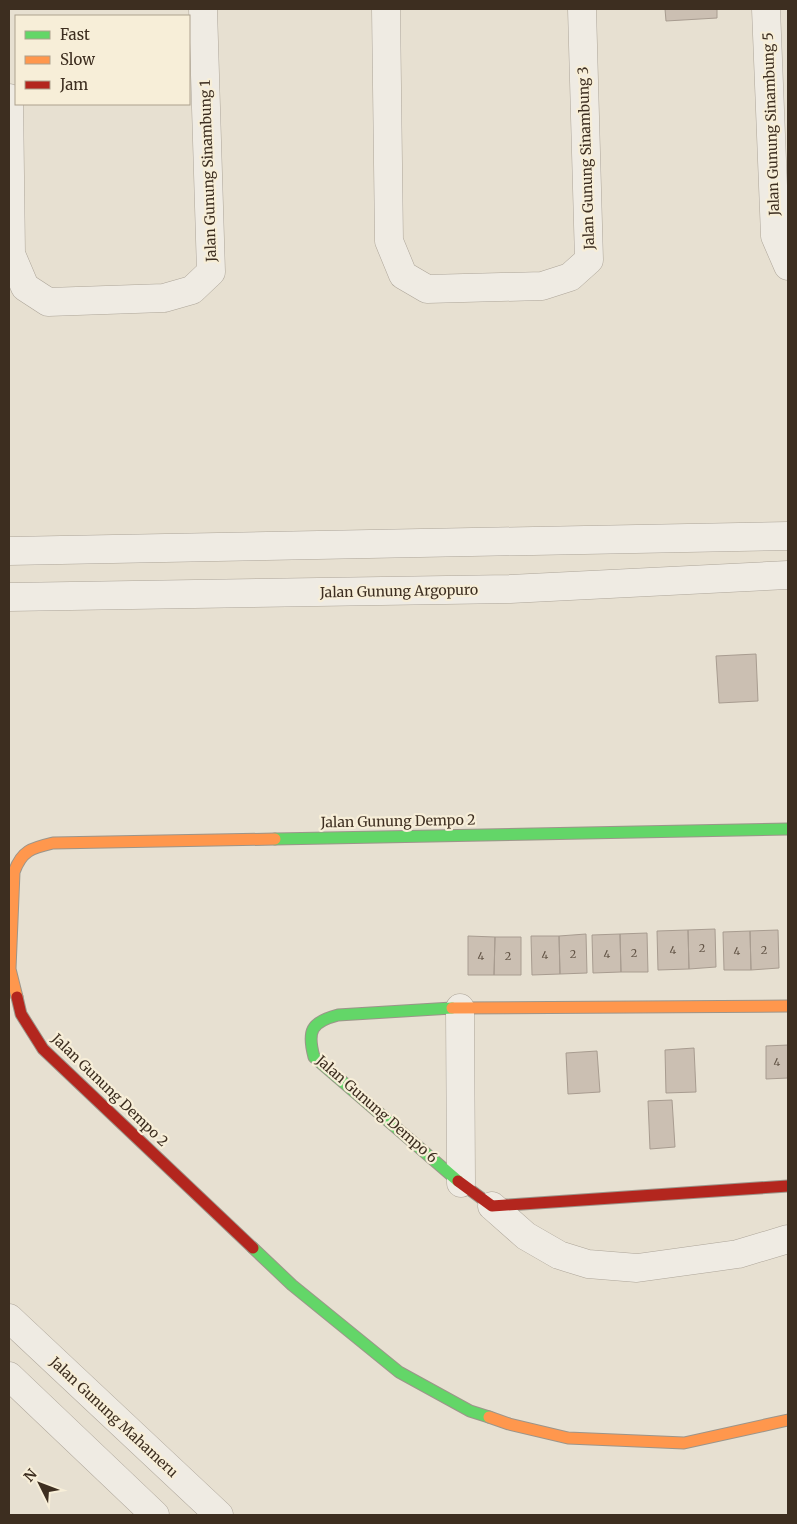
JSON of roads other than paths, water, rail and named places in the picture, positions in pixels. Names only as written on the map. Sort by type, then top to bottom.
[{"type":"street","name":"Jalan Gunung Sinambung 1","points":[[9,98],[11,254],[25,288],[48,302],[164,298],[192,290],[211,272],[204,9]]},
{"type":"street","name":"Jalan Gunung Sinambung 3","points":[[386,9],[389,241],[403,275],[427,289],[542,286],[570,277],[589,260],[582,9]]},
{"type":"street","name":"Jalan Gunung Sinambung 5","points":[[766,9],[775,236],[788,266]]},
{"type":"street","points":[[9,551],[788,536]]},
{"type":"street","name":"Jalan Gunung Argopuro","points":[[9,596],[510,589],[788,575]]},
{"type":"street","name":"Jalan Gunung Dempo 2","points":[[788,829],[52,842],[27,850],[18,861],[14,872],[10,969],[20,1014],[43,1049],[292,1285],[399,1372],[470,1411],[509,1424],[568,1438],[684,1443],[788,1420]]},
{"type":"street","name":"Jalan Gunung Dempo 6","points":[[788,1006],[460,1008],[338,1015],[324,1018],[315,1027],[310,1040],[314,1057],[526,1236],[559,1255],[588,1264],[637,1268],[738,1254],[788,1240]]},
{"type":"street","name":"Jalan Gunung Dempo 6","points":[[460,1008],[461,1183]]},
{"type":"street","points":[[492,1206],[788,1186]]},
{"type":"street","name":"Jalan Gunung Mahameru","points":[[9,1318],[219,1515]]},
{"type":"street","points":[[55,1362],[17,1384],[155,1515]]}]
